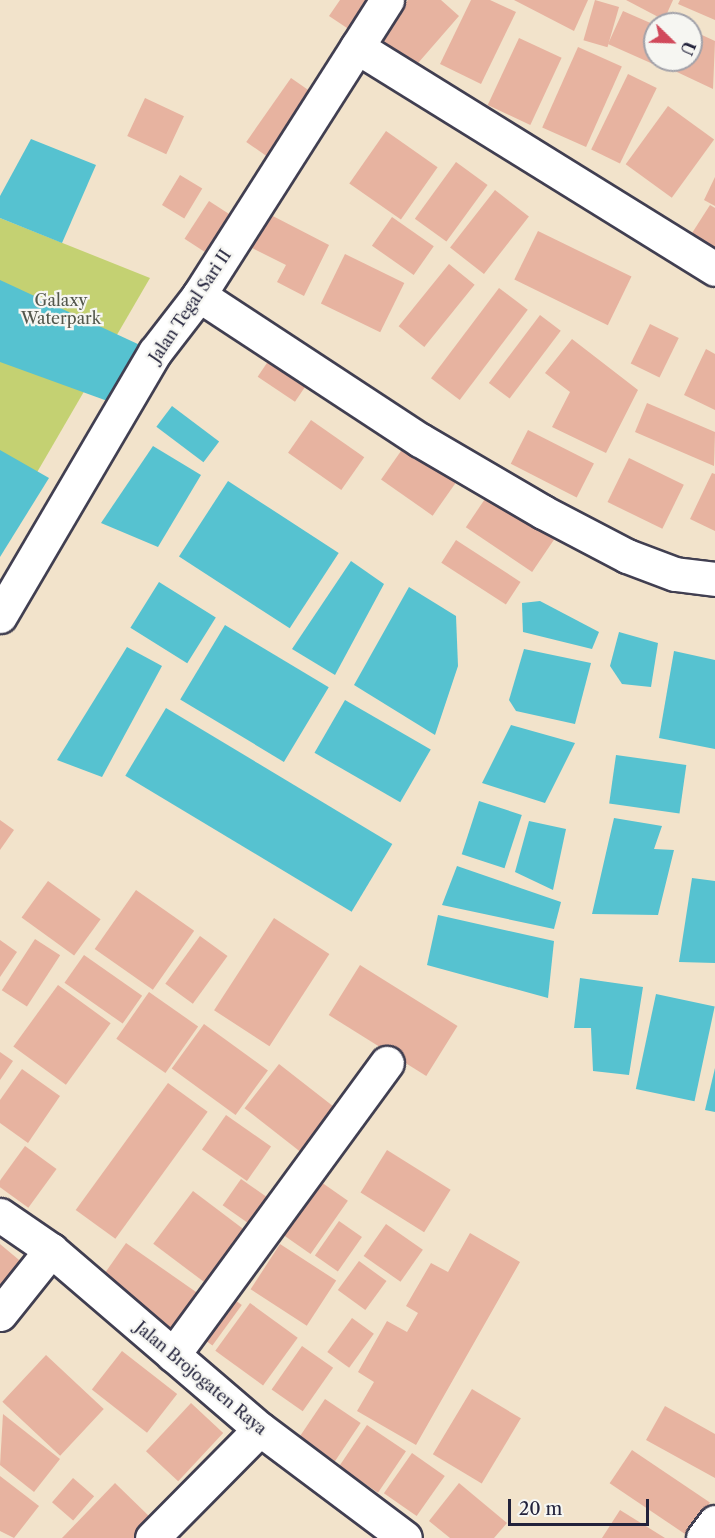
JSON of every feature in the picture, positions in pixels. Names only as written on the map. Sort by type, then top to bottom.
[{"type":"street","name":"Jalan Tegal Sari II","points":[[0,616],[154,352],[199,295],[387,0]]},
{"type":"street","points":[[357,47],[715,269]]},
{"type":"street","points":[[199,295],[420,440],[543,512],[627,556],[675,574],[715,579]]},
{"type":"street","points":[[173,1355],[387,1063]]},
{"type":"street","name":"Jalan Brojogaten Raya","points":[[0,1215],[51,1250],[260,1429],[405,1538]]},
{"type":"street","points":[[0,1314],[51,1250]]},
{"type":"street","points":[[152,1538],[260,1429]]},
{"type":"street","points":[[704,1538],[715,1522]]},
{"type":"green space","name":"Galaxy Waterpark","points":[[0,218],[150,278],[0,536]]},
{"type":"water","points":[[31,139],[96,165],[62,243],[0,218],[0,196]]},
{"type":"water","points":[[0,280],[155,352],[113,403],[0,362]]},
{"type":"water","points":[[172,406],[219,442],[203,462],[156,427]]},
{"type":"water","points":[[153,446],[201,475],[158,547],[101,523]]},
{"type":"water","points":[[0,450],[49,478],[0,557]]},
{"type":"water","points":[[228,481],[339,553],[290,628],[179,556]]},
{"type":"water","points":[[351,561],[384,584],[335,675],[292,649]]},
{"type":"water","points":[[159,582],[216,618],[187,663],[130,628]]},
{"type":"water","points":[[409,587],[456,616],[458,666],[435,735],[354,685]]},
{"type":"water","points":[[540,601],[599,632],[592,649],[523,632],[522,603]]},
{"type":"water","points":[[225,625],[329,687],[284,762],[180,700]]},
{"type":"water","points":[[619,632],[658,643],[651,687],[622,684],[610,666]]},
{"type":"water","points":[[127,647],[162,666],[102,777],[57,760]]},
{"type":"water","points":[[524,649],[591,663],[575,724],[516,711],[509,700]]},
{"type":"water","points":[[674,651],[715,660],[715,749],[659,738]]},
{"type":"water","points":[[345,700],[431,750],[400,802],[314,753]]},
{"type":"water","points":[[166,708],[392,844],[352,912],[125,776]]},
{"type":"water","points":[[511,725],[575,743],[545,803],[482,783]]},
{"type":"water","points":[[616,755],[686,765],[679,813],[609,804]]},
{"type":"water","points":[[479,801],[522,815],[504,868],[462,854]]},
{"type":"water","points":[[614,818],[662,826],[654,849],[674,850],[658,915],[592,914]]},
{"type":"water","points":[[529,821],[566,829],[553,890],[515,872]]},
{"type":"water","points":[[457,866],[561,902],[554,929],[442,905]]},
{"type":"water","points":[[692,878],[715,881],[715,963],[679,962]]},
{"type":"water","points":[[438,915],[554,941],[548,998],[427,965]]},
{"type":"water","points":[[580,978],[643,987],[629,1075],[593,1071],[591,1028],[574,1028]]},
{"type":"water","points":[[656,994],[715,1006],[695,1101],[636,1089]]},
{"type":"water","points":[[715,1068],[715,1112],[705,1110]]},
{"type":"building","points":[[340,0],[374,0],[353,32],[329,16]]},
{"type":"building","points":[[408,0],[441,0],[459,16],[412,70],[375,37]]},
{"type":"building","points":[[471,0],[490,0],[516,12],[481,84],[440,64]]},
{"type":"building","points":[[514,0],[588,0],[574,31]]},
{"type":"building","points":[[595,0],[619,7],[607,47],[583,40]]},
{"type":"building","points":[[626,0],[673,0],[668,12],[649,12]]},
{"type":"building","points":[[680,0],[715,0],[715,20],[703,15],[703,12],[696,12],[678,4]]},
{"type":"building","points":[[623,11],[643,20],[643,60],[608,44]]},
{"type":"building","points":[[703,36],[715,41],[713,89],[677,72],[703,72]]},
{"type":"building","points":[[519,38],[562,58],[530,125],[488,105]]},
{"type":"building","points":[[578,47],[622,67],[586,147],[542,127]]},
{"type":"building","points":[[628,74],[657,88],[620,164],[591,149]]},
{"type":"building","points":[[291,78],[317,96],[272,160],[246,142]]},
{"type":"building","points":[[145,98],[184,116],[166,154],[127,136]]},
{"type":"building","points":[[668,106],[714,140],[672,198],[626,164]]},
{"type":"building","points":[[386,131],[438,167],[401,220],[349,183]]},
{"type":"building","points":[[456,162],[488,185],[446,242],[415,219]]},
{"type":"building","points":[[180,175],[202,188],[184,218],[162,205]]},
{"type":"building","points":[[715,177],[715,206],[704,200]]},
{"type":"building","points":[[495,190],[529,216],[484,274],[450,248]]},
{"type":"building","points":[[209,201],[238,220],[214,258],[184,239]]},
{"type":"building","points":[[710,205],[715,208],[715,263],[685,244]]},
{"type":"building","points":[[267,213],[329,245],[304,296],[277,282],[286,265],[250,247]]},
{"type":"building","points":[[392,217],[434,246],[414,275],[372,246]]},
{"type":"building","points":[[538,231],[631,277],[608,325],[514,280]]},
{"type":"building","points":[[345,254],[404,283],[380,332],[321,303]]},
{"type":"building","points":[[449,264],[475,285],[424,347],[399,326]]},
{"type":"building","points":[[499,288],[528,310],[460,400],[431,378]]},
{"type":"building","points":[[540,315],[561,331],[510,399],[489,383]]},
{"type":"building","points":[[650,324],[679,338],[659,378],[631,364]]},
{"type":"building","points":[[572,339],[638,390],[606,453],[552,427],[570,392],[545,373]]},
{"type":"building","points":[[706,349],[715,354],[715,410],[684,395]]},
{"type":"building","points":[[275,351],[312,376],[295,402],[258,377]]},
{"type":"building","points":[[647,403],[715,432],[714,466],[635,432]]},
{"type":"building","points":[[311,420],[364,457],[341,490],[288,453]]},
{"type":"building","points":[[528,430],[594,464],[577,497],[511,464]]},
{"type":"building","points":[[408,441],[460,477],[433,516],[381,480]]},
{"type":"building","points":[[629,458],[684,485],[662,529],[608,502]]},
{"type":"building","points":[[712,473],[715,474],[715,531],[690,519]]},
{"type":"building","points":[[491,490],[557,535],[532,572],[466,527]]},
{"type":"building","points":[[456,540],[521,582],[506,605],[441,563]]},
{"type":"building","points":[[0,820],[14,830],[0,850]]},
{"type":"building","points":[[48,881],[101,919],[74,956],[22,917]]},
{"type":"building","points":[[136,890],[194,931],[153,990],[95,949]]},
{"type":"building","points":[[274,918],[329,954],[269,1046],[214,1010]]},
{"type":"building","points":[[200,936],[228,956],[193,1004],[165,984]]},
{"type":"building","points":[[35,939],[60,955],[27,1006],[2,990]]},
{"type":"building","points":[[0,940],[17,952],[0,977]]},
{"type":"building","points":[[84,955],[142,996],[123,1024],[64,983]]},
{"type":"building","points":[[360,965],[458,1026],[426,1076],[329,1015]]},
{"type":"building","points":[[58,985],[111,1023],[66,1085],[13,1046]]},
{"type":"building","points":[[149,992],[198,1026],[165,1073],[116,1039]]},
{"type":"building","points":[[204,1024],[268,1070],[236,1115],[172,1068]]},
{"type":"building","points":[[0,1052],[13,1061],[0,1080]]},
{"type":"building","points":[[279,1064],[346,1116],[312,1160],[245,1108]]},
{"type":"building","points":[[22,1069],[60,1096],[28,1143],[0,1123],[0,1100]]},
{"type":"building","points":[[168,1083],[208,1112],[115,1239],[76,1210]]},
{"type":"building","points":[[226,1115],[271,1147],[247,1181],[202,1149]]},
{"type":"building","points":[[25,1146],[57,1169],[28,1208],[0,1187],[0,1180]]},
{"type":"building","points":[[387,1150],[451,1190],[424,1232],[361,1192]]},
{"type":"building","points":[[311,1175],[348,1201],[311,1254],[274,1228]]},
{"type":"building","points":[[241,1179],[271,1200],[253,1226],[223,1205]]},
{"type":"building","points":[[193,1191],[253,1236],[213,1289],[153,1244]]},
{"type":"building","points":[[339,1221],[362,1237],[338,1271],[315,1255]]},
{"type":"building","points":[[386,1224],[423,1250],[400,1282],[364,1256]]},
{"type":"building","points":[[470,1233],[520,1262],[416,1445],[357,1411],[374,1382],[358,1372],[387,1321],[407,1332],[418,1313],[406,1306],[431,1263],[448,1272]]},
{"type":"building","points":[[126,1243],[199,1294],[173,1331],[100,1280]]},
{"type":"building","points":[[0,1244],[25,1265],[0,1295]]},
{"type":"building","points":[[280,1244],[336,1280],[307,1326],[251,1289]]},
{"type":"building","points":[[359,1261],[387,1281],[365,1310],[338,1290]]},
{"type":"building","points":[[224,1292],[242,1305],[212,1345],[195,1332]]},
{"type":"building","points":[[250,1303],[298,1338],[263,1385],[215,1351]]},
{"type":"building","points":[[352,1318],[374,1334],[349,1368],[327,1352]]},
{"type":"building","points":[[302,1346],[333,1368],[303,1411],[272,1389]]},
{"type":"building","points":[[122,1351],[177,1394],[147,1433],[92,1390]]},
{"type":"building","points":[[46,1355],[104,1409],[60,1456],[2,1402]]},
{"type":"building","points":[[472,1389],[521,1418],[482,1484],[433,1454]]},
{"type":"building","points":[[325,1399],[361,1423],[335,1461],[299,1437]]},
{"type":"building","points":[[191,1403],[223,1433],[178,1481],[146,1451]]},
{"type":"building","points":[[665,1406],[715,1434],[715,1478],[646,1440]]},
{"type":"building","points":[[3,1414],[60,1459],[34,1492],[0,1465]]},
{"type":"building","points":[[367,1425],[406,1451],[378,1493],[339,1466]]},
{"type":"building","points":[[632,1450],[710,1503],[688,1536],[610,1483]]},
{"type":"building","points":[[412,1453],[445,1476],[417,1516],[384,1493]]},
{"type":"building","points":[[0,1476],[39,1506],[14,1538],[0,1531]]},
{"type":"building","points":[[73,1478],[94,1496],[73,1521],[52,1502]]},
{"type":"building","points":[[115,1483],[153,1520],[136,1538],[62,1538]]},
{"type":"building","points":[[459,1483],[507,1523],[494,1538],[450,1538],[429,1521]]},
{"type":"building","points":[[620,1510],[665,1538],[602,1538]]}]
